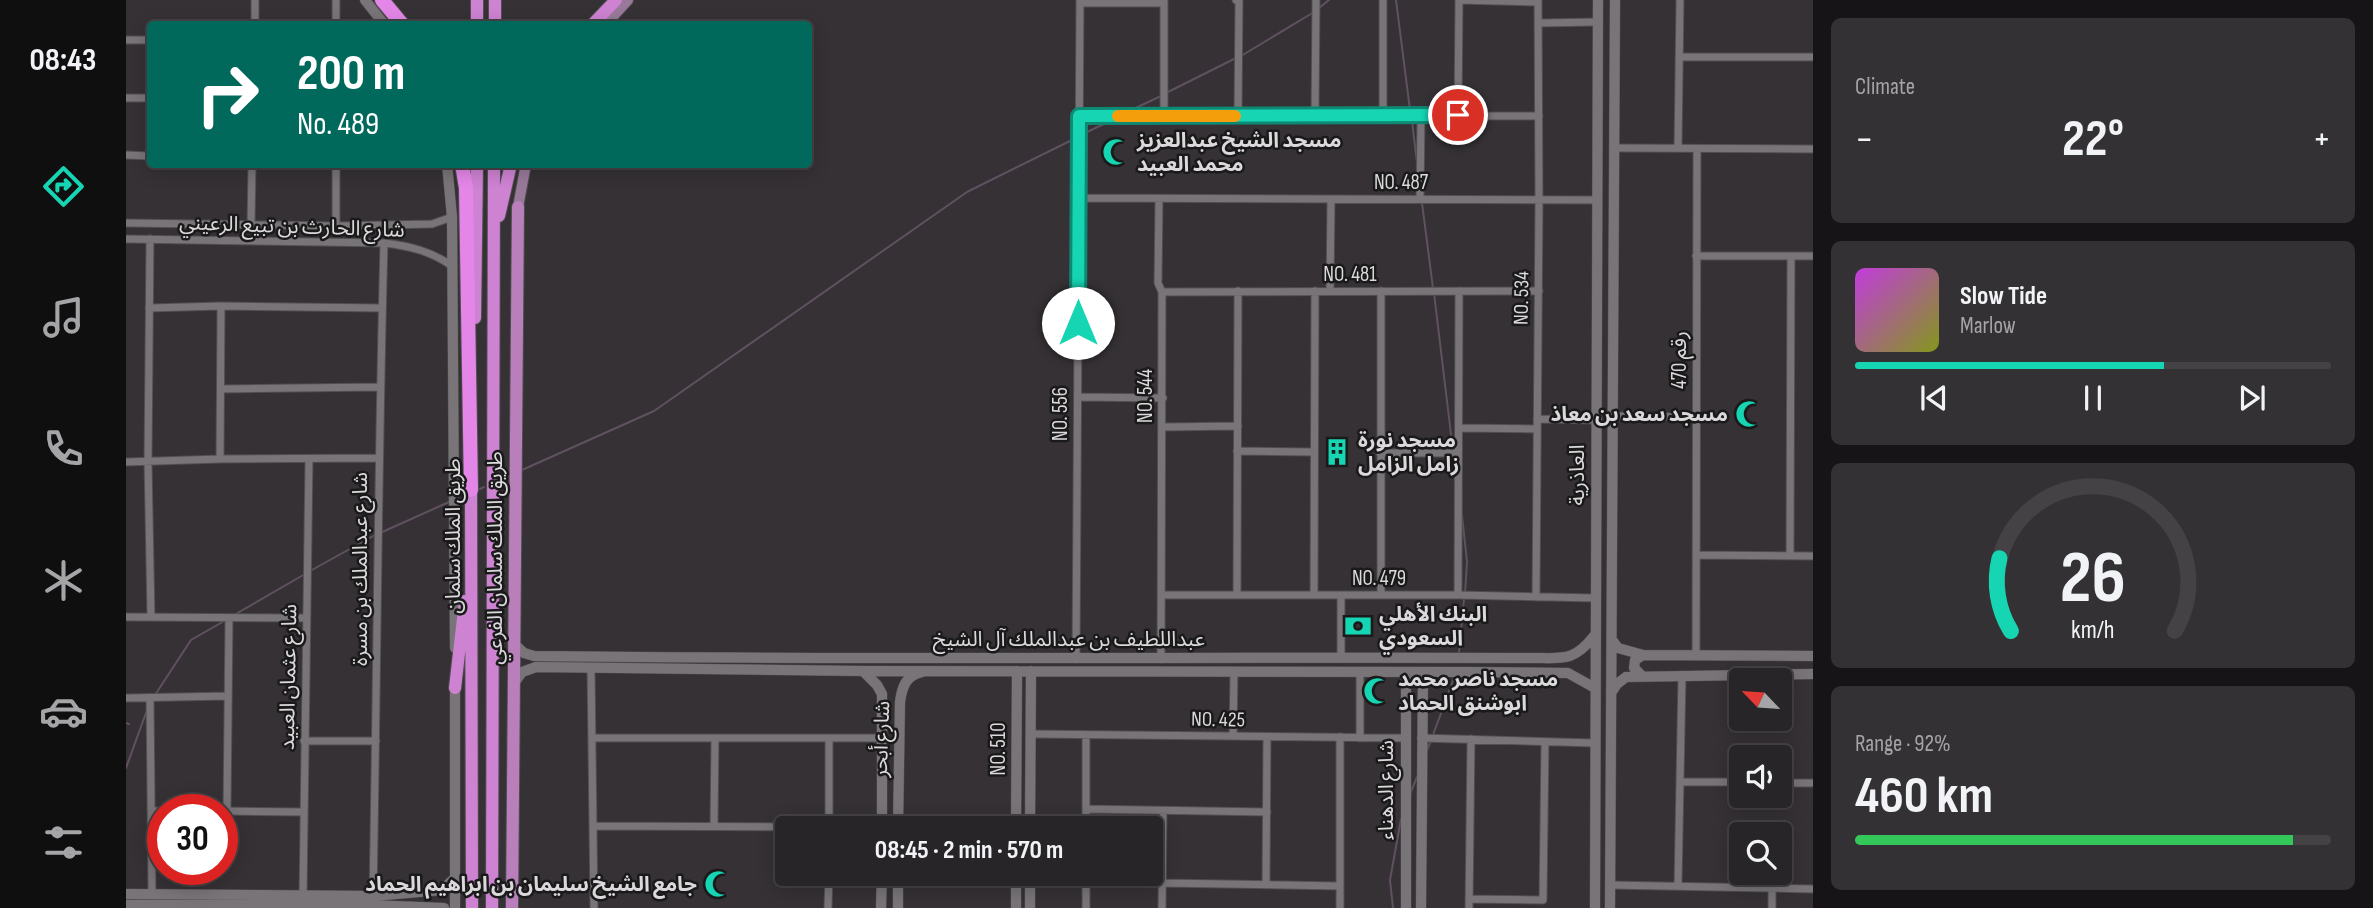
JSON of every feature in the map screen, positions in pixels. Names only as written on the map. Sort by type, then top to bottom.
[{"type":"highway","points":[[382,0],[400,21]]},
{"type":"highway","points":[[477,0],[477,21]]},
{"type":"highway","points":[[495,0],[495,21]]},
{"type":"highway","points":[[596,21],[616,0]]},
{"type":"highway","points":[[463,168],[466,188],[471,490]]},
{"type":"highway","name":"طريق الملك سلمان","points":[[472,908],[471,490],[478,168]]},
{"type":"highway","name":"طريق الملك سلمان","points":[[494,168],[494,908]]},
{"type":"highway","points":[[493,244],[510,168]]},
{"type":"highway","points":[[455,688],[472,541]]},
{"type":"main road","points":[[609,21],[628,0]]},
{"type":"main road","points":[[518,208],[526,168]]},
{"type":"main road","name":"طريق الملك سلمان الفرعي","points":[[512,908],[518,208]]},
{"type":"street","points":[[255,0],[255,21]]},
{"type":"street","points":[[336,0],[336,21]]},
{"type":"street","points":[[365,0],[382,21]]},
{"type":"street","points":[[1237,0],[1238,116]]},
{"type":"street","points":[[1315,115],[1316,0]]},
{"type":"street","points":[[1383,0],[1383,115]]},
{"type":"street","points":[[1458,115],[1459,0],[1538,1]]},
{"type":"street","name":"العاذرية","points":[[1594,908],[1598,0]]},
{"type":"street","name":"العاذرية","points":[[1610,908],[1615,0]]},
{"type":"street","points":[[1678,148],[1680,0]]},
{"type":"street","points":[[1080,1],[1164,2],[1164,116]]},
{"type":"street","name":"NO. 556","points":[[1076,659],[1080,1]]},
{"type":"street","name":"NO. 534","points":[[1536,597],[1538,1]]},
{"type":"street","points":[[1538,23],[1598,22]]},
{"type":"street","points":[[126,40],[147,40]]},
{"type":"street","points":[[1679,57],[1813,57]]},
{"type":"street","points":[[126,98],[147,98]]},
{"type":"street","points":[[1420,199],[1421,115]]},
{"type":"street","points":[[1079,116],[1539,116]]},
{"type":"street","points":[[1598,151],[1678,148],[1813,149]]},
{"type":"street","name":"رقم 470","points":[[1696,656],[1697,149]]},
{"type":"street","points":[[126,155],[147,156]]},
{"type":"street","points":[[251,225],[252,168]]},
{"type":"street","points":[[335,226],[336,168]]},
{"type":"street","name":"طريق الملك سلمان الفرعي","points":[[447,168],[452,217],[455,908]]},
{"type":"street","name":"NO. 487","points":[[1079,198],[1598,200]]},
{"type":"street","name":"NO. 544","points":[[1159,199],[1158,284],[1162,292],[1163,398],[1161,659]]},
{"type":"street","points":[[1330,291],[1331,199]]},
{"type":"street","name":"شارع الحارث بن تبيع الرعيني","points":[[126,223],[335,226],[432,224],[452,217]]},
{"type":"street","name":"شارع الحارث بن تبيع الرعيني","points":[[126,239],[384,243],[411,246],[442,258],[452,266]]},
{"type":"street","points":[[149,239],[148,462],[151,617]]},
{"type":"street","name":"شارع عبدالملك بن مسرة","points":[[371,903],[376,741],[379,387],[384,243]]},
{"type":"street","points":[[1696,256],[1813,256]]},
{"type":"street","points":[[1790,556],[1791,256]]},
{"type":"street","points":[[1237,594],[1238,291]]},
{"type":"street","points":[[1314,595],[1315,291]]},
{"type":"street","points":[[1381,291],[1381,596]]},
{"type":"street","points":[[1458,595],[1459,291]]},
{"type":"street","name":"NO. 481","points":[[1162,292],[1539,291]]},
{"type":"street","points":[[220,459],[221,306]]},
{"type":"street","points":[[149,308],[382,308]]},
{"type":"street","points":[[221,389],[379,387]]},
{"type":"street","points":[[1077,397],[1163,398]]},
{"type":"street","points":[[1612,416],[1696,417]]},
{"type":"street","points":[[1537,418],[1597,420]]},
{"type":"street","points":[[1163,427],[1238,426]]},
{"type":"street","points":[[1459,428],[1537,429]]},
{"type":"street","points":[[1237,452],[1314,452]]},
{"type":"street","points":[[1380,453],[1458,453]]},
{"type":"street","points":[[126,462],[379,458]]},
{"type":"street","name":"شارع عثمان العبيد","points":[[303,896],[309,459]]},
{"type":"street","points":[[1596,508],[1612,509]]},
{"type":"street","points":[[1696,555],[1813,556]]},
{"type":"street","name":"NO. 479","points":[[1162,595],[1596,598]]},
{"type":"street","points":[[1340,657],[1341,595]]},
{"type":"street","points":[[126,617],[305,618]]},
{"type":"street","points":[[225,794],[229,618]]},
{"type":"street","points":[[1568,673],[1574,666],[1570,656],[1578,654],[1594,636]]},
{"type":"street","points":[[1612,640],[1618,648],[1643,655],[1813,656]]},
{"type":"street","points":[[513,643],[535,662],[517,676],[513,685]]},
{"type":"street","points":[[1642,676],[1634,668],[1634,663],[1643,655]]},
{"type":"street","points":[[1290,656],[1290,672]]},
{"type":"street","name":"عبداللطيف بن عبدالملك آل الشيخ","points":[[535,662],[1570,656]]},
{"type":"street","points":[[1462,658],[1462,672]]},
{"type":"street","name":"عبداللطيف بن عبدالملك آل الشيخ","points":[[535,662],[591,667],[863,671],[1568,673],[1595,688]]},
{"type":"street","points":[[591,667],[594,908]]},
{"type":"street","name":"شارع أبحر","points":[[898,816],[900,702],[903,685],[914,673],[932,670]]},
{"type":"street","name":"شارع أبحر","points":[[863,671],[882,694],[882,816]]},
{"type":"street","name":"NO. 510","points":[[1016,816],[1017,671]]},
{"type":"street","name":"NO. 510","points":[[1030,816],[1031,671]]},
{"type":"street","points":[[1233,736],[1234,672]]},
{"type":"street","points":[[1360,672],[1360,737]]},
{"type":"street","name":"شارع الدهناء","points":[[1406,673],[1406,908]]},
{"type":"street","name":"شارع الدهناء","points":[[1421,908],[1423,673]]},
{"type":"street","points":[[1610,693],[1626,677],[1813,674]]},
{"type":"street","points":[[1678,886],[1682,675]]},
{"type":"street","points":[[1017,684],[1018,679],[1023,676],[1031,683]]},
{"type":"street","points":[[1406,687],[1414,678],[1423,685]]},
{"type":"street","points":[[882,705],[888,695],[897,696],[900,702]]},
{"type":"street","points":[[126,698],[227,696]]},
{"type":"street","points":[[150,698],[152,794]]},
{"type":"street","name":"NO. 425","points":[[1031,734],[1405,738]]},
{"type":"street","points":[[1086,735],[1086,816]]},
{"type":"street","points":[[1266,885],[1267,737]]},
{"type":"street","points":[[1339,908],[1340,737]]},
{"type":"street","points":[[592,738],[882,738]]},
{"type":"street","points":[[714,826],[715,738]]},
{"type":"street","points":[[829,738],[829,816]]},
{"type":"street","points":[[1422,738],[1594,743]]},
{"type":"street","points":[[1471,739],[1469,904],[1543,900],[1545,741]]},
{"type":"street","points":[[304,741],[376,741]]},
{"type":"street","points":[[1680,782],[1729,782]]},
{"type":"street","points":[[1792,783],[1813,783]]},
{"type":"street","points":[[1595,805],[1610,805]]},
{"type":"street","points":[[1086,808],[1267,812]]},
{"type":"street","points":[[238,811],[304,811]]},
{"type":"street","points":[[1163,811],[1163,816]]},
{"type":"street","points":[[593,826],[775,827]]},
{"type":"street","points":[[126,905],[371,903],[442,890],[455,878]]},
{"type":"street","points":[[1163,883],[1340,886]]},
{"type":"street","points":[[152,885],[152,893]]},
{"type":"street","points":[[1610,885],[1813,888]]},
{"type":"street","points":[[828,908],[829,886]]},
{"type":"street","points":[[881,886],[881,908]]},
{"type":"street","points":[[898,886],[898,908]]},
{"type":"street","points":[[1016,886],[1016,908]]},
{"type":"street","points":[[1030,886],[1030,908]]},
{"type":"street","points":[[1086,886],[1086,908]]},
{"type":"street","points":[[1162,908],[1163,886]]},
{"type":"street","points":[[1772,888],[1772,908]]},
{"type":"street","points":[[126,894],[303,896],[444,908]]},
{"type":"waterway","points":[[1319,8],[1329,0]]},
{"type":"waterway","points":[[1396,0],[1410,110]]},
{"type":"waterway","points":[[1241,56],[1314,12]]},
{"type":"waterway","points":[[1166,93],[1236,58]]},
{"type":"waterway","points":[[1125,113],[1161,96]]},
{"type":"waterway","points":[[1081,135],[1114,119]]},
{"type":"waterway","points":[[1412,121],[1417,163]]},
{"type":"waterway","points":[[522,470],[654,411],[967,192],[1076,138]]},
{"type":"waterway","points":[[1422,203],[1433,288]]},
{"type":"waterway","points":[[1434,293],[1453,451]]},
{"type":"waterway","points":[[502,479],[509,476]]},
{"type":"waterway","points":[[480,489],[484,487]]},
{"type":"waterway","points":[[380,533],[449,502]]},
{"type":"waterway","points":[[1462,515],[1467,562],[1465,593]]},
{"type":"waterway","points":[[310,571],[375,535]]},
{"type":"waterway","points":[[234,615],[305,574]]},
{"type":"waterway","points":[[1459,652],[1464,599]]},
{"type":"waterway","points":[[155,695],[191,640],[226,620]]},
{"type":"waterway","points":[[1433,735],[1455,675]]},
{"type":"waterway","points":[[126,768],[147,710]]},
{"type":"waterway","points":[[1426,752],[1431,741]]},
{"type":"waterway","points":[[1410,794],[1417,777]]},
{"type":"waterway","points":[[1393,908],[1390,880],[1401,819]]},
{"type":"slow traffic","points":[[1118,116],[1235,116]]},
{"type":"place","name":"مسجد الشيخ عبدالعزيز محمد العبيد","points":[[1116,152]]},
{"type":"place","name":"مسجد سعد بن معاذ","points":[[1749,414]]},
{"type":"place","name":"مسجد نورة زامل الزامل","points":[[1337,452]]},
{"type":"place","name":"البنك الأهلي السعودي","points":[[1358,626]]},
{"type":"place","name":"مسجد ناصر محمد ابوشنق الحماد","points":[[1377,691]]},
{"type":"place","name":"جامع الشيخ سليمان بن ابراهيم الحماد","points":[[718,884]]},
{"type":"route","points":[[1078,323],[1079,116],[1458,115]]}]
